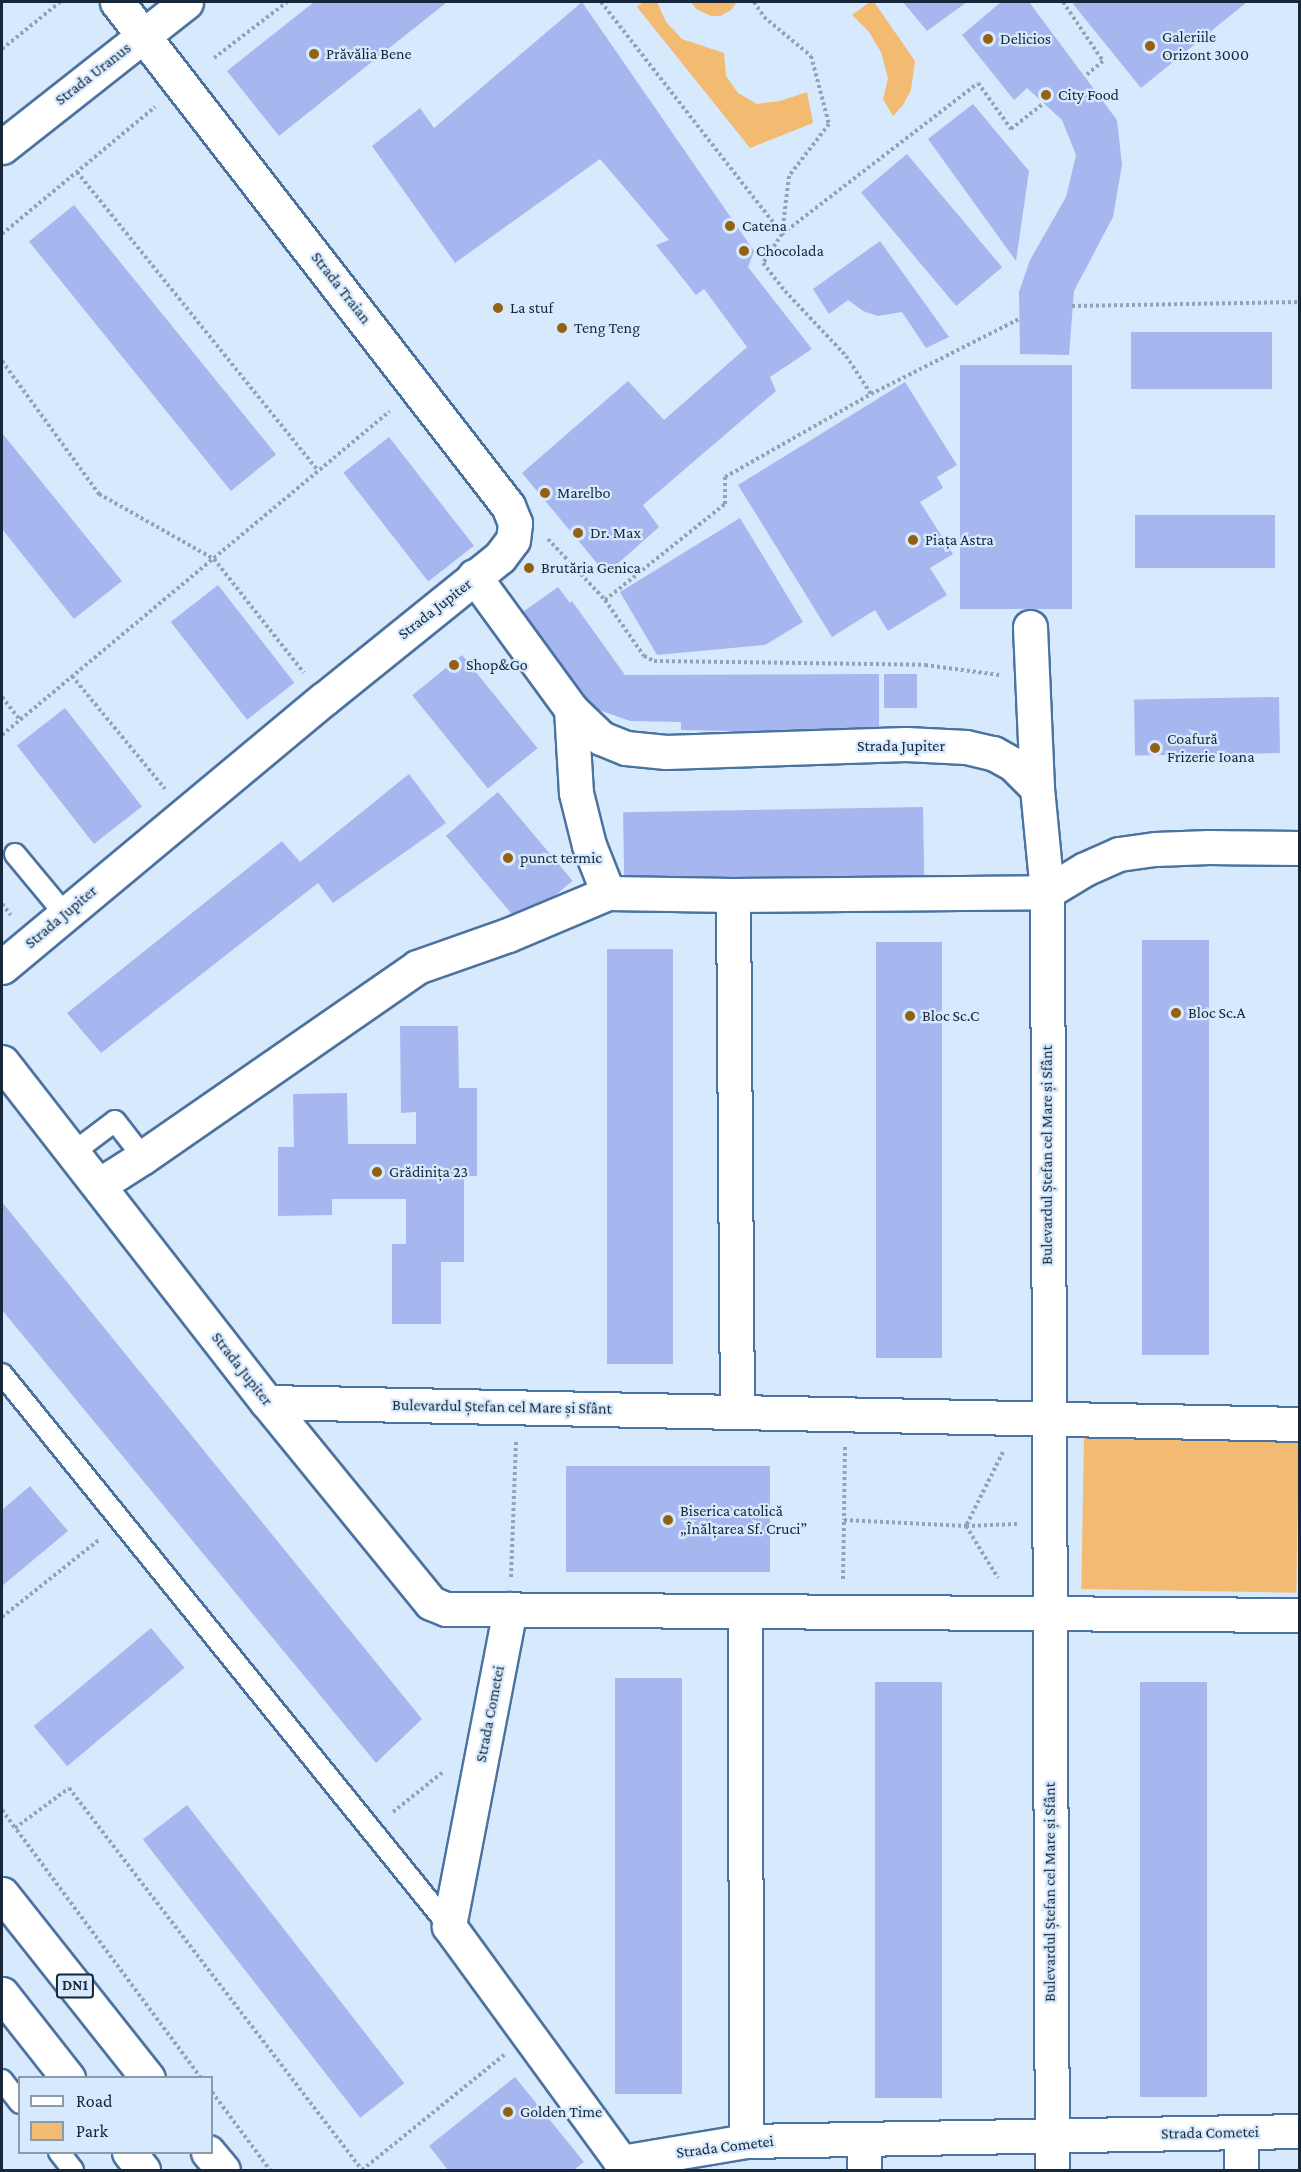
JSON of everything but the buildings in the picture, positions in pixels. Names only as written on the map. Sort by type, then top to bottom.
[{"type":"street","name":"Strada Traian","points":[[117,2],[508,506],[515,523]]},
{"type":"street","name":"Strada Uranus","points":[[2,147],[186,2]]},
{"type":"street","points":[[474,576],[500,557],[513,540],[515,523]]},
{"type":"street","name":"Strada Jupiter","points":[[2,967],[64,913],[474,576],[571,709],[601,738],[626,748],[666,752],[906,744],[966,747],[993,753],[1013,764],[1037,788]]},
{"type":"street","name":"Bulevardul Ștefan cel Mare și Sfânt","points":[[1030,627],[1037,788],[1047,892],[1052,2170]]},
{"type":"street","points":[[571,709],[576,793],[589,844],[608,893]]},
{"type":"street","points":[[99,1185],[417,967],[508,935],[608,893],[733,895],[1047,892],[1085,869],[1119,854],[1155,849],[1199,847],[1299,848]]},
{"type":"street","points":[[733,895],[737,1412]]},
{"type":"street","name":"Strada Jupiter","points":[[2,1062],[267,1402],[431,1603],[446,1609],[510,1609]]},
{"type":"street","name":"Bulevardul Ștefan cel Mare și Sfânt","points":[[267,1402],[1299,1424]]},
{"type":"street","points":[[510,1609],[1299,1615]]},
{"type":"street","name":"Strada Cometei","points":[[510,1609],[449,1926],[620,2168],[746,2141],[864,2155],[1052,2136],[1299,2131]]},
{"type":"street","points":[[745,1611],[746,2141]]},
{"type":"street","name":"DN1","points":[[2,1894],[146,2076]]},
{"type":"street","points":[[2,1994],[67,2076]]},
{"type":"street","points":[[1241,2133],[1241,2170]]},
{"type":"street","points":[[131,2154],[143,2170]]},
{"type":"street","points":[[210,2154],[223,2170]]},
{"type":"lane","points":[[15,854],[64,913]]},
{"type":"lane","points":[[74,1152],[115,1121],[143,1157]]},
{"type":"lane","points":[[2,1374],[449,1926]]},
{"type":"lane","points":[[2,2080],[18,2100]]},
{"type":"lane","points":[[61,2154],[73,2170]]},
{"type":"path","points":[[2,49],[60,2]]},
{"type":"path","points":[[214,58],[287,2]]},
{"type":"path","points":[[601,2],[782,234]]},
{"type":"path","points":[[754,2],[764,17],[811,56],[830,124],[789,176],[782,234]]},
{"type":"path","points":[[1063,2],[1102,61],[1085,76]]},
{"type":"path","points":[[871,394],[846,356],[785,291],[763,263],[782,234],[978,83],[1011,129],[1044,103]]},
{"type":"path","points":[[2,234],[158,105]]},
{"type":"path","points":[[77,172],[318,471]]},
{"type":"path","points":[[1072,306],[1299,302]]},
{"type":"path","points":[[605,600],[725,504],[724,477],[871,394],[1019,319]]},
{"type":"path","points":[[2,361],[99,494],[214,559],[324,699]]},
{"type":"path","points":[[2,735],[393,408]]},
{"type":"path","points":[[515,523],[548,539],[605,600],[644,656],[654,661],[925,665],[1032,679]]},
{"type":"path","points":[[72,676],[185,814]]},
{"type":"path","points":[[2,697],[20,720]]},
{"type":"path","points":[[510,1609],[517,1407]]},
{"type":"path","points":[[843,1611],[846,1414]]},
{"type":"path","points":[[966,1526],[1008,1442],[1009,1417]]},
{"type":"path","points":[[844,1520],[966,1526],[1049,1523]]},
{"type":"path","points":[[2,1617],[121,1522]]},
{"type":"path","points":[[966,1526],[1017,1613]]},
{"type":"path","points":[[371,1830],[486,1738]]},
{"type":"path","points":[[15,1828],[69,1788],[362,2170],[528,2036]]},
{"type":"path","points":[[2,1810],[200,2076]]},
{"type":"path","points":[[213,2093],[270,2170]]},
{"type":"green space","points":[[643,2],[657,2],[666,22],[682,39],[724,53],[726,76],[738,93],[757,104],[780,101],[807,92],[813,123],[750,148],[637,7]]},
{"type":"green space","points":[[691,2],[737,2],[731,10],[720,16],[711,16],[696,9]]},
{"type":"green space","points":[[870,2],[874,2],[915,61],[911,90],[903,105],[893,116],[883,99],[888,78],[881,52],[869,32],[852,15]]},
{"type":"green space","points":[[1084,1436],[1299,1440],[1296,1593],[1081,1589]]},
{"type":"place","name":"Delicios","points":[[988,39]]},
{"type":"place","name":"Galeriile Orizont 3000","points":[[1150,46]]},
{"type":"place","name":"Prăvălia Bene","points":[[314,54]]},
{"type":"place","name":"City Food","points":[[1046,95]]},
{"type":"place","name":"Catena","points":[[730,226]]},
{"type":"place","name":"Chocolada","points":[[744,251]]},
{"type":"place","name":"La stuf","points":[[498,308]]},
{"type":"place","name":"Teng Teng","points":[[562,328]]},
{"type":"place","name":"Marelbo","points":[[545,493]]},
{"type":"place","name":"Dr. Max","points":[[578,533]]},
{"type":"place","name":"Piața Astra","points":[[913,540]]},
{"type":"place","name":"Brutăria Genica","points":[[529,568]]},
{"type":"place","name":"Shop&Go","points":[[454,665]]},
{"type":"place","name":"Coafură Frizerie Ioana","points":[[1155,748]]},
{"type":"place","name":"punct termic","points":[[508,858]]},
{"type":"place","name":"Bloc Sc.A","points":[[1176,1013]]},
{"type":"place","name":"Bloc Sc.C","points":[[910,1016]]},
{"type":"place","name":"Grădinița 23","points":[[377,1172]]},
{"type":"place","name":"Biserica catolică „Înălțarea Sf. Cruci”","points":[[668,1520]]},
{"type":"place","name":"Golden Time","points":[[508,2112]]}]
